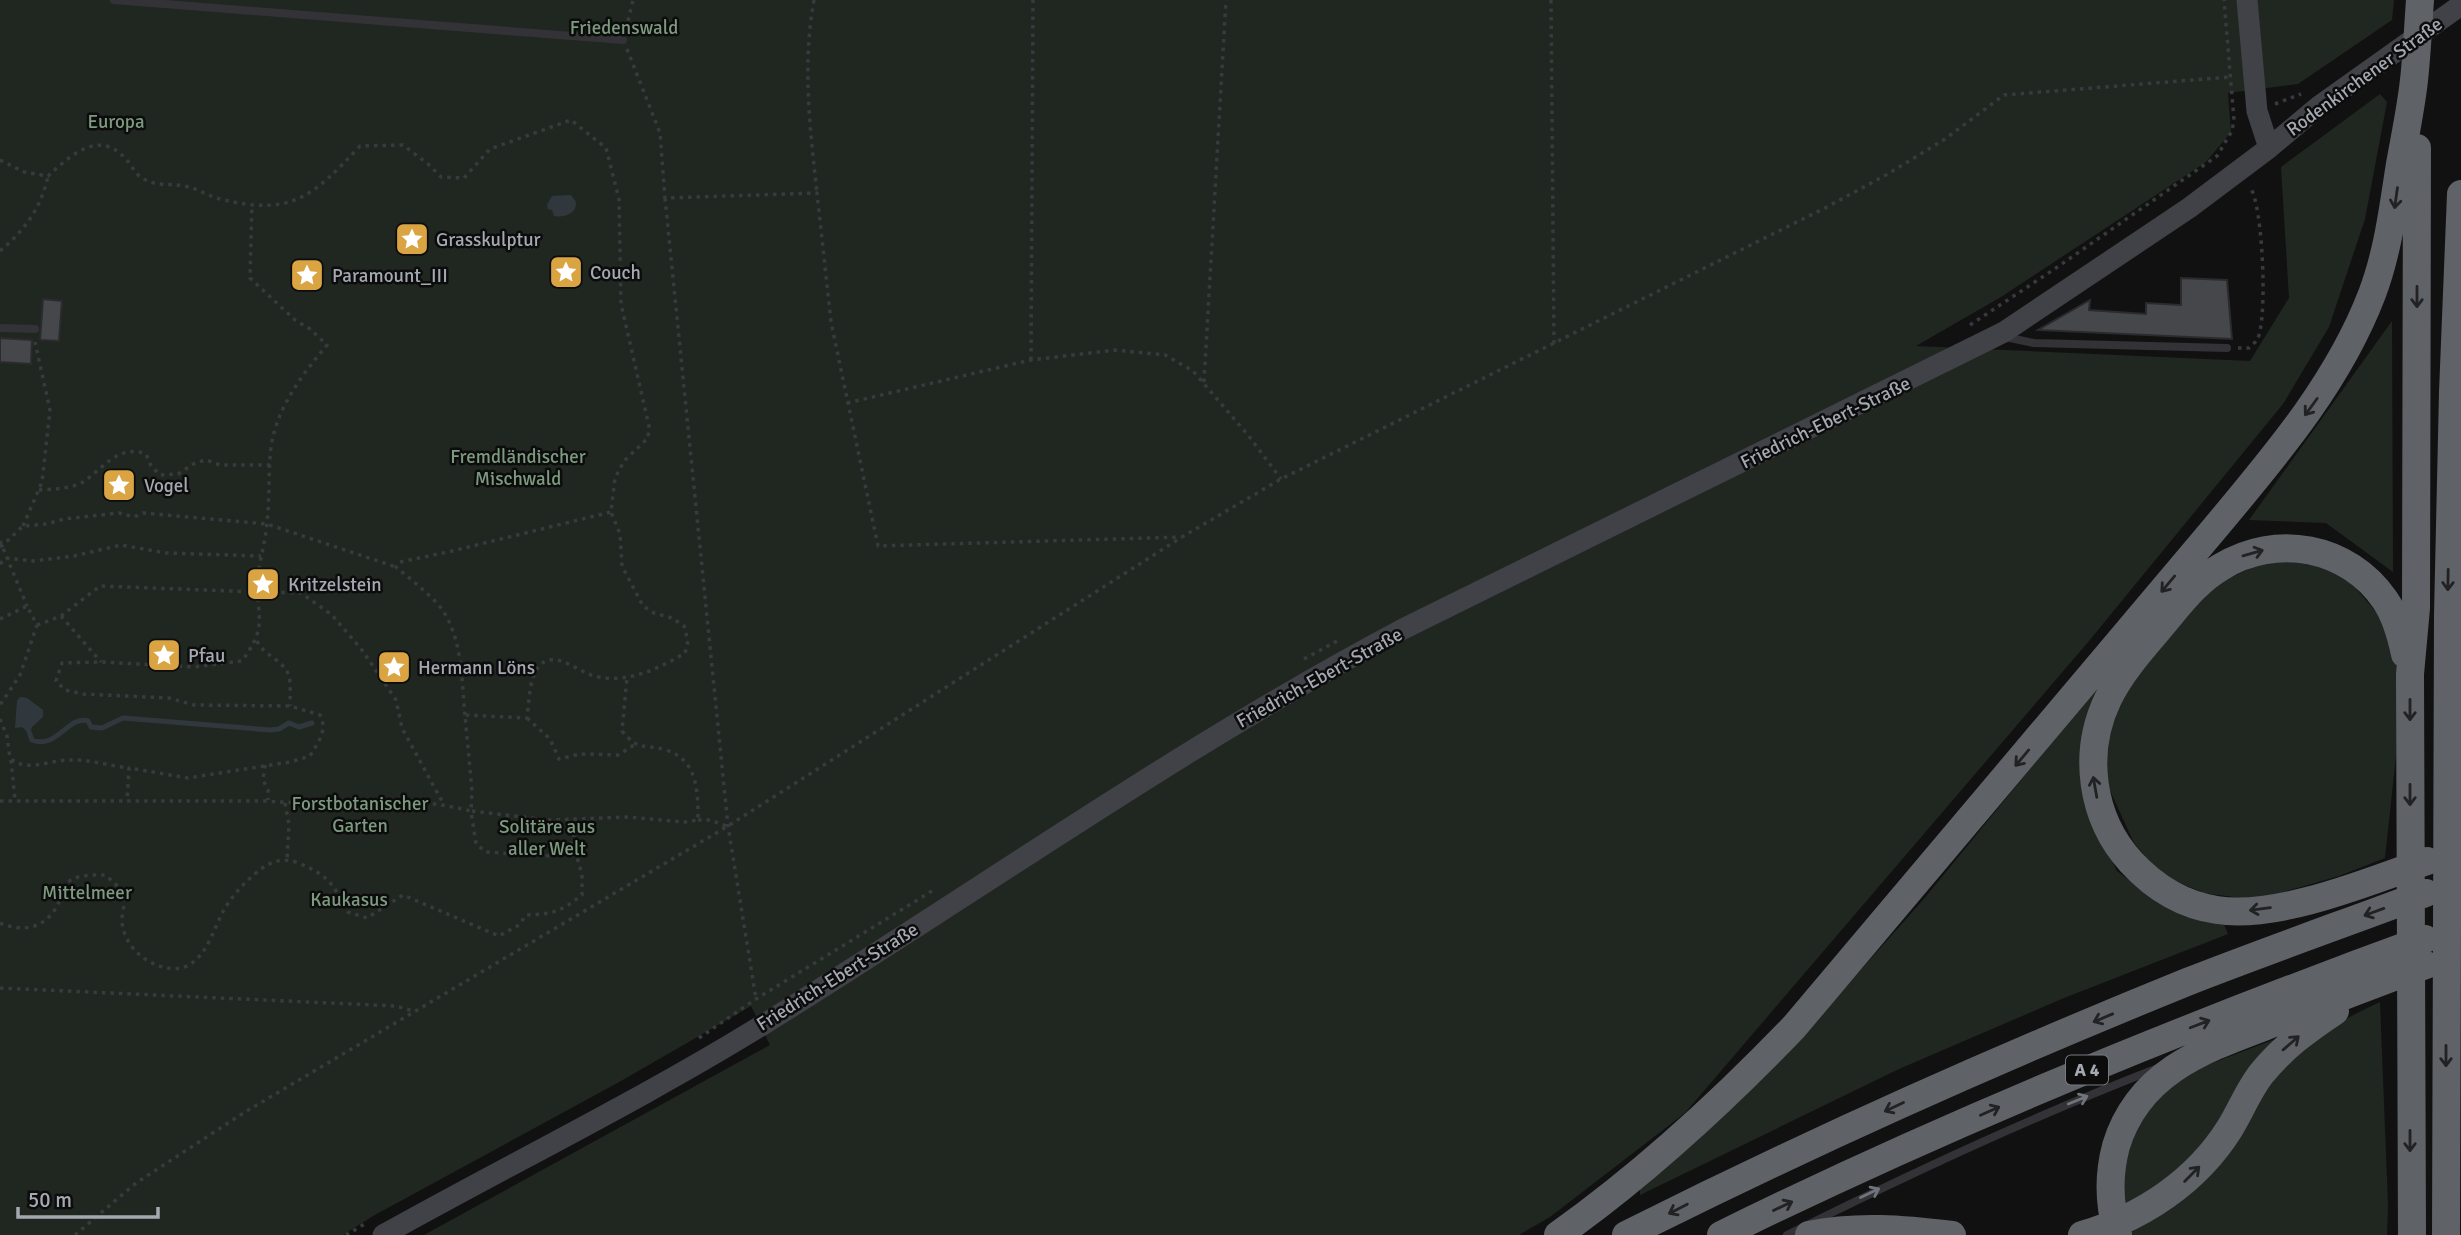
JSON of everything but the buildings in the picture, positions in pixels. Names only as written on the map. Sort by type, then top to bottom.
[{"type":"highway","points":[[1558,1235],[1672,1146],[1732,1091],[1794,1027],[2280,449],[2319,396],[2341,359],[2373,293],[2393,217],[2414,82],[2420,0]]},
{"type":"highway","points":[[2412,1235],[2410,674],[2416,608],[2417,157],[2414,82]]},
{"type":"highway","points":[[2446,1235],[2446,988],[2454,840],[2452,420],[2461,194]]},
{"type":"highway","points":[[2350,889],[2265,909],[2219,911],[2194,905],[2155,884],[2124,854],[2100,809],[2092,766],[2099,723],[2107,700],[2119,679],[2192,591],[2221,567],[2246,554],[2272,548],[2292,547],[2327,555],[2356,570],[2372,583],[2396,621],[2410,674]]},
{"type":"highway","points":[[2188,982],[2350,889],[2454,840]]},
{"type":"highway","name":"A 4","points":[[1626,1235],[1730,1182],[1932,1089],[2188,982],[2461,880]]},
{"type":"highway","name":"A 4","points":[[1721,1235],[1864,1167],[2033,1092],[2192,1026],[2461,926]]},
{"type":"highway","points":[[2099,1234],[2113,1219],[2110,1195],[2114,1156],[2121,1129],[2134,1105],[2161,1077],[2214,1046],[2461,953]]},
{"type":"highway","points":[[2099,1234],[2167,1195],[2205,1161],[2229,1130],[2261,1074],[2287,1045],[2305,1031],[2340,1008],[2461,963]]},
{"type":"highway","points":[[2401,1235],[2410,1206]]},
{"type":"highway","points":[[1809,1235],[1877,1228],[1952,1235]]},
{"type":"main road","points":[[2247,0],[2258,111],[2269,148]]},
{"type":"main road","name":"Rodenkirchener Straße","points":[[2269,148],[2319,106],[2461,5]]},
{"type":"main road","name":"Friedrich-Ebert-Straße","points":[[383,1235],[619,1108],[763,1025],[1188,752],[1322,672],[2004,332],[2189,208],[2269,148]]},
{"type":"lane","points":[[114,0],[623,40]]},
{"type":"lane","points":[[0,328],[35,329]]},
{"type":"lane","points":[[2004,332],[2010,338],[2034,343],[2227,348]]},
{"type":"lane","points":[[1787,1235],[1908,1175],[2008,1130],[2214,1046]]},
{"type":"path","points":[[633,0],[623,40],[660,133],[728,826],[756,999],[763,1025]]},
{"type":"path","points":[[814,0],[809,28],[807,104],[831,323],[878,546],[1182,537]]},
{"type":"path","points":[[1031,360],[1033,0]]},
{"type":"path","points":[[1204,383],[1226,0]]},
{"type":"path","points":[[1551,0],[1554,345]]},
{"type":"path","points":[[2224,0],[2234,120]]},
{"type":"path","points":[[75,1235],[136,1183],[245,1112],[728,826],[1182,537],[1281,479],[1554,345],[1886,175],[1945,139],[2004,95],[2230,77]]},
{"type":"path","points":[[2258,111],[2308,91]]},
{"type":"path","points":[[0,251],[15,238],[34,214],[44,193],[48,176],[66,159],[87,145],[110,146],[124,156],[140,178],[158,185],[185,186],[219,199],[277,205],[305,197],[331,177],[360,146],[403,145],[441,177],[464,178],[489,149],[571,120],[606,148],[619,199],[621,304],[649,426],[648,438],[624,461],[615,478],[611,512],[620,534],[622,566],[643,606],[684,626],[688,640],[685,653],[668,663],[627,677],[598,677],[562,661],[551,660],[540,665],[532,674],[527,718]]},
{"type":"path","points":[[0,160],[24,172],[48,176]]},
{"type":"path","points":[[2227,348],[2249,348],[2258,339],[2260,324],[2263,252],[2258,216],[2253,192],[2238,171]]},
{"type":"path","points":[[665,198],[817,193]]},
{"type":"path","points":[[10,758],[16,763],[39,766],[68,760],[188,778],[290,762],[310,756],[323,733],[324,723],[320,715],[290,706],[194,705],[169,698],[83,694],[65,690],[56,681],[62,663],[101,662],[194,667],[242,661],[257,640],[260,616],[257,592],[267,524],[271,446],[281,412],[300,377],[327,345],[310,329],[295,320],[250,278],[252,204]]},
{"type":"path","points":[[0,705],[20,675],[37,625],[1,544],[23,526],[42,482],[50,410],[35,342]]},
{"type":"path","points":[[848,402],[1031,360],[1115,350],[1165,355],[1193,371],[1248,435],[1281,479]]},
{"type":"path","points":[[39,490],[81,483],[119,453],[137,451],[146,454],[160,475],[178,474],[195,463],[206,460],[220,465],[270,465]]},
{"type":"path","points":[[396,566],[400,562],[611,512]]},
{"type":"path","points":[[0,923],[21,929],[35,928],[53,911],[64,886],[80,876],[105,875],[117,884],[122,894],[125,904],[122,921],[126,940],[135,951],[166,968],[181,968],[199,957],[226,906],[244,882],[269,863],[287,859],[320,872],[336,889],[348,912],[367,918],[403,895],[499,936],[519,925],[526,915],[552,914],[582,895],[582,875],[577,858],[568,853],[545,856],[486,852],[476,844],[471,811],[466,715],[457,643],[450,623],[436,601],[396,566],[267,524],[143,513],[134,517],[119,513],[23,526]]},
{"type":"path","points":[[6,558],[33,561],[74,556],[121,545],[166,553],[261,556]]},
{"type":"path","points":[[0,564],[6,558]]},
{"type":"path","points":[[37,625],[61,616],[100,586],[301,593],[332,615],[362,650],[396,700],[402,728],[444,804]]},
{"type":"path","points":[[0,619],[27,606]]},
{"type":"path","points":[[61,616],[101,662]]},
{"type":"path","points":[[257,640],[261,650],[285,667],[289,676],[290,706]]},
{"type":"path","points":[[627,677],[622,731],[634,745]]},
{"type":"path","points":[[466,715],[527,718],[550,739],[559,759],[580,754],[618,755],[634,745],[667,750],[684,759],[694,776],[698,820]]},
{"type":"path","points":[[0,719],[7,736],[15,800]]},
{"type":"path","points":[[265,765],[263,780],[268,790],[268,801]]},
{"type":"path","points":[[127,801],[129,768]]},
{"type":"path","points":[[0,801],[285,803],[350,800],[444,804],[471,811],[549,820],[628,817],[685,822],[710,820],[728,826]]},
{"type":"path","points":[[285,803],[289,825],[287,859]]},
{"type":"path","points":[[568,853],[574,836],[569,820]]},
{"type":"path","points":[[0,988],[396,1006],[413,1011]]},
{"type":"green space","points":[[0,0],[2394,0],[2392,20],[2298,84],[2228,93],[2231,132],[2206,162],[2001,297],[1916,346],[2250,361],[2289,298],[2281,167],[2380,94],[2387,102],[2365,219],[2329,327],[2283,404],[2089,641],[1685,1113],[1550,1217],[1519,1235],[424,1235],[770,1045],[751,1006],[343,1235],[0,1235]]},
{"type":"green space","points":[[2392,321],[2393,572],[2326,523],[2249,520]]},
{"type":"green space","points":[[2270,559],[2318,566],[2347,578],[2383,620],[2398,662],[2396,756],[2385,858],[2339,876],[2256,900],[2204,893],[2161,875],[2134,843],[2107,784],[2105,744],[2122,696],[2207,589]]},
{"type":"green space","points":[[2098,686],[2081,748],[2086,810],[2117,871],[2165,907],[2222,920],[2228,934],[2064,998],[1899,1069],[1640,1195],[1640,1189],[1699,1139],[1792,1047],[1923,900]]},
{"type":"green space","points":[[2380,1002],[2387,1235],[2132,1235],[2128,1228],[2263,1095],[2301,1050],[2329,1029]]},
{"type":"green space","points":[[2278,1038],[2207,1139],[2182,1167],[2155,1188],[2123,1207],[2122,1169],[2135,1125],[2181,1075]]},
{"type":"shaded area","points":[[571,195],[576,202],[574,210],[565,216],[554,216],[547,205],[552,196]]},
{"type":"shaded area","points":[[20,697],[27,698],[43,710],[43,717],[32,727],[30,734],[22,727],[15,728],[17,701]]},
{"type":"waterway","points":[[28,729],[32,740],[41,742],[55,737],[74,723],[88,721],[91,727],[102,728],[123,718],[270,730],[279,729],[289,723],[299,727],[312,723]]},
{"type":"place","name":"Grasskulptur","points":[[412,239]]},
{"type":"place","name":"Couch","points":[[566,272]]},
{"type":"place","name":"Paramount_III","points":[[307,275]]},
{"type":"place","name":"Vogel","points":[[119,485]]},
{"type":"place","name":"Kritzelstein","points":[[263,584]]},
{"type":"place","name":"Pfau","points":[[164,655]]},
{"type":"place","name":"Hermann Löns","points":[[394,667]]},
{"type":"park label","name":"Friedenswald","points":[[624,27]]},
{"type":"park label","name":"Europa","points":[[116,121]]},
{"type":"park label","name":"Fremdländischer Mischwald","points":[[518,467]]},
{"type":"park label","name":"Forstbotanischer Garten","points":[[360,814]]},
{"type":"park label","name":"Solitäre aus aller Welt","points":[[547,837]]},
{"type":"park label","name":"Mittelmeer","points":[[87,892]]},
{"type":"park label","name":"Kaukasus","points":[[349,899]]}]
